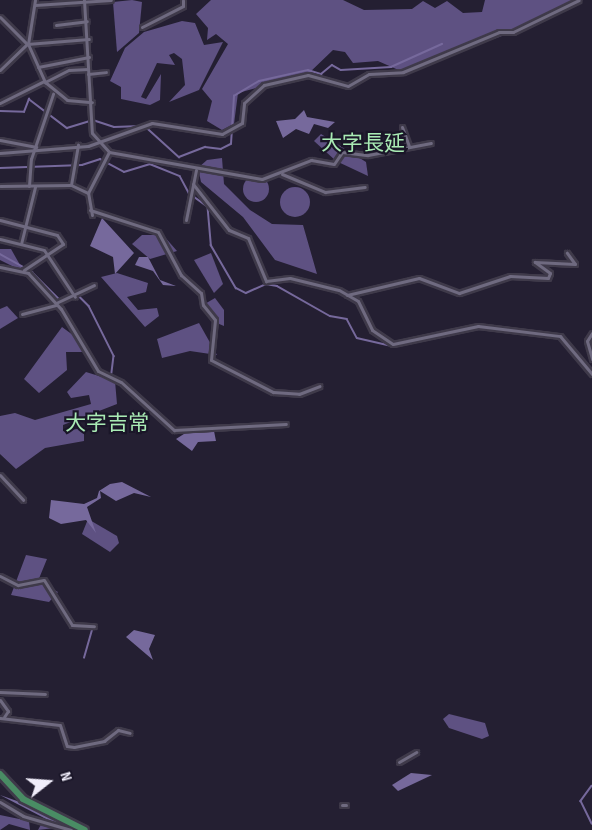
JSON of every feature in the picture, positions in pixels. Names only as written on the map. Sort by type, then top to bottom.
[{"type":"main road","points":[[1,776],[22,799],[85,830]]},
{"type":"street","points":[[0,70],[28,44],[35,2],[111,0]]},
{"type":"street","points":[[142,27],[183,6],[183,0]]},
{"type":"street","points":[[0,153],[97,142],[125,129],[145,126],[222,134],[242,123],[244,103],[264,85],[308,75],[348,86],[369,74],[403,72],[499,33],[513,32],[579,0]]},
{"type":"street","points":[[85,1],[90,57],[88,71],[97,142],[109,152],[196,170],[230,170],[262,179],[311,160],[334,164],[340,152],[368,155],[431,143]]},
{"type":"street","points":[[0,17],[28,44],[44,81],[53,94],[92,102]]},
{"type":"street","points":[[59,26],[87,21]]},
{"type":"street","points":[[28,44],[89,39]]},
{"type":"street","points":[[38,67],[90,57]]},
{"type":"street","points":[[0,103],[69,70],[106,72]]},
{"type":"street","points":[[13,88],[16,94]]},
{"type":"street","points":[[29,186],[43,112],[53,94]]},
{"type":"street","points":[[402,127],[409,146]]},
{"type":"street","points":[[0,140],[37,147]]},
{"type":"street","points":[[71,185],[78,145]]},
{"type":"street","points":[[92,215],[88,193],[109,152]]},
{"type":"street","points":[[186,219],[196,170]]},
{"type":"street","points":[[280,173],[324,192],[365,187]]},
{"type":"street","points":[[193,184],[231,232],[248,238],[266,281],[297,279],[347,295],[360,303],[372,330],[393,344],[477,326],[560,336],[592,374]]},
{"type":"street","points":[[0,186],[71,185],[88,193]]},
{"type":"street","points":[[21,244],[34,187]]},
{"type":"street","points":[[90,210],[159,232],[181,275],[201,293],[203,305],[215,320],[211,360],[273,392],[299,394],[320,386]]},
{"type":"street","points":[[0,220],[57,235],[63,244],[22,271]]},
{"type":"street","points":[[0,239],[21,244],[47,255],[75,297]]},
{"type":"street","points":[[347,295],[419,278],[459,293],[510,276],[546,278],[550,273],[535,262],[575,264],[567,253]]},
{"type":"street","points":[[0,267],[22,271],[56,304],[98,371],[121,382],[179,432],[253,422],[286,424]]},
{"type":"street","points":[[22,314],[75,297],[94,285]]},
{"type":"street","points":[[592,333],[587,341],[592,359]]},
{"type":"street","points":[[0,475],[23,500]]},
{"type":"street","points":[[0,576],[18,585],[44,580],[72,625],[94,626]]},
{"type":"street","points":[[0,692],[45,694]]},
{"type":"street","points":[[0,700],[9,711],[2,717],[21,724],[60,725],[68,746],[104,741],[118,730],[130,734]]},
{"type":"street","points":[[399,762],[416,752]]},
{"type":"street","points":[[0,802],[22,816],[71,830]]},
{"type":"shaded area","points":[[132,0],[142,2],[139,33],[117,52],[113,2]]},
{"type":"shaded area","points":[[211,0],[343,0],[364,10],[412,9],[423,1],[435,8],[447,1],[463,13],[482,12],[485,0],[577,0],[513,32],[403,72],[378,61],[353,63],[345,52],[333,50],[308,74],[238,93],[234,124],[222,130],[207,121],[212,101],[202,89],[228,44],[216,34],[207,40],[208,28],[196,14]]},
{"type":"shaded area","points":[[182,21],[195,23],[204,45],[223,42],[199,90],[169,102],[185,85],[182,59],[174,53],[169,55],[175,65],[157,63],[141,97],[146,99],[161,74],[160,100],[150,105],[121,99],[121,87],[110,81],[125,48],[144,32]]},
{"type":"shaded area","points":[[304,110],[307,117],[335,122],[328,128],[314,124],[309,134],[296,129],[283,138],[276,121],[295,119]]},
{"type":"shaded area","points":[[321,134],[366,162],[368,176],[336,161],[314,141]]},
{"type":"shaded area","points":[[222,158],[224,184],[250,210],[272,224],[303,225],[317,274],[275,260],[243,217],[201,182],[198,168],[207,160]]},
{"type":"shaded area","points":[[256,176],[265,180],[269,189],[265,198],[256,202],[247,198],[243,189],[247,180]]},
{"type":"shaded area","points":[[295,187],[306,191],[310,202],[306,213],[295,217],[284,213],[280,202],[284,191]]},
{"type":"shaded area","points":[[102,218],[134,253],[115,274],[113,257],[90,246]]},
{"type":"shaded area","points":[[142,235],[163,235],[177,251],[150,259],[132,244]]},
{"type":"shaded area","points":[[0,249],[11,249],[24,272],[0,260]]},
{"type":"shaded area","points":[[211,253],[223,284],[214,293],[194,260]]},
{"type":"shaded area","points":[[139,257],[148,257],[160,280],[176,286],[163,285],[153,271],[135,265]]},
{"type":"shaded area","points":[[117,273],[148,283],[146,292],[127,297],[138,310],[157,308],[159,316],[145,327],[101,277]]},
{"type":"shaded area","points":[[215,298],[224,310],[224,326],[212,321],[203,305]]},
{"type":"shaded area","points":[[7,306],[18,318],[0,329],[0,309]]},
{"type":"shaded area","points":[[199,323],[217,355],[190,351],[162,358],[157,339]]},
{"type":"shaded area","points":[[62,327],[81,341],[82,352],[66,352],[67,370],[39,393],[24,379]]},
{"type":"shaded area","points":[[86,372],[115,381],[117,404],[63,425],[63,431],[84,428],[84,441],[45,448],[16,469],[0,454],[0,416],[15,413],[35,420],[91,404],[89,395],[71,398],[67,392]]},
{"type":"shaded area","points":[[195,427],[214,431],[216,441],[198,442],[192,451],[176,439]]},
{"type":"shaded area","points":[[122,482],[151,497],[134,493],[116,501],[100,491],[101,498],[87,507],[96,533],[86,520],[61,524],[49,518],[51,500],[84,504],[97,498],[99,491],[110,484]]},
{"type":"shaded area","points":[[88,519],[117,536],[119,543],[110,552],[82,534]]},
{"type":"shaded area","points":[[26,555],[47,559],[38,581],[58,592],[49,602],[11,595]]},
{"type":"shaded area","points":[[134,630],[155,635],[149,649],[153,660],[126,637]]},
{"type":"shaded area","points":[[449,714],[485,723],[489,736],[482,739],[449,728],[443,719]]},
{"type":"shaded area","points":[[411,773],[432,775],[398,791],[392,785]]},
{"type":"shaded area","points":[[0,795],[17,801],[81,830],[46,819]]},
{"type":"shaded area","points":[[0,815],[29,821],[30,830],[9,824],[0,830]]},
{"type":"shaded area","points":[[44,819],[53,820],[63,827],[38,830]]},
{"type":"waterway","points":[[146,127],[179,157],[205,147],[221,149],[231,144],[234,96],[259,81],[308,70],[321,74],[332,65],[341,70],[391,67],[442,44]]},
{"type":"waterway","points":[[0,111],[24,112],[29,99],[67,128],[93,120],[114,127],[141,126]]},
{"type":"waterway","points":[[0,168],[82,165],[100,159],[124,172],[150,164],[180,176],[189,193],[208,207],[211,245],[236,288],[246,293],[266,284],[277,286],[330,316],[347,319],[357,338],[388,345]]},
{"type":"waterway","points":[[0,254],[32,272],[60,300]]},
{"type":"waterway","points":[[65,300],[79,296],[89,306],[114,356],[112,373]]},
{"type":"waterway","points":[[84,658],[93,627]]},
{"type":"waterway","points":[[592,786],[581,801],[592,824]]},
{"type":"district","name":"大字長延","points":[[363,144]]},
{"type":"district","name":"大字吉常","points":[[107,424]]}]
